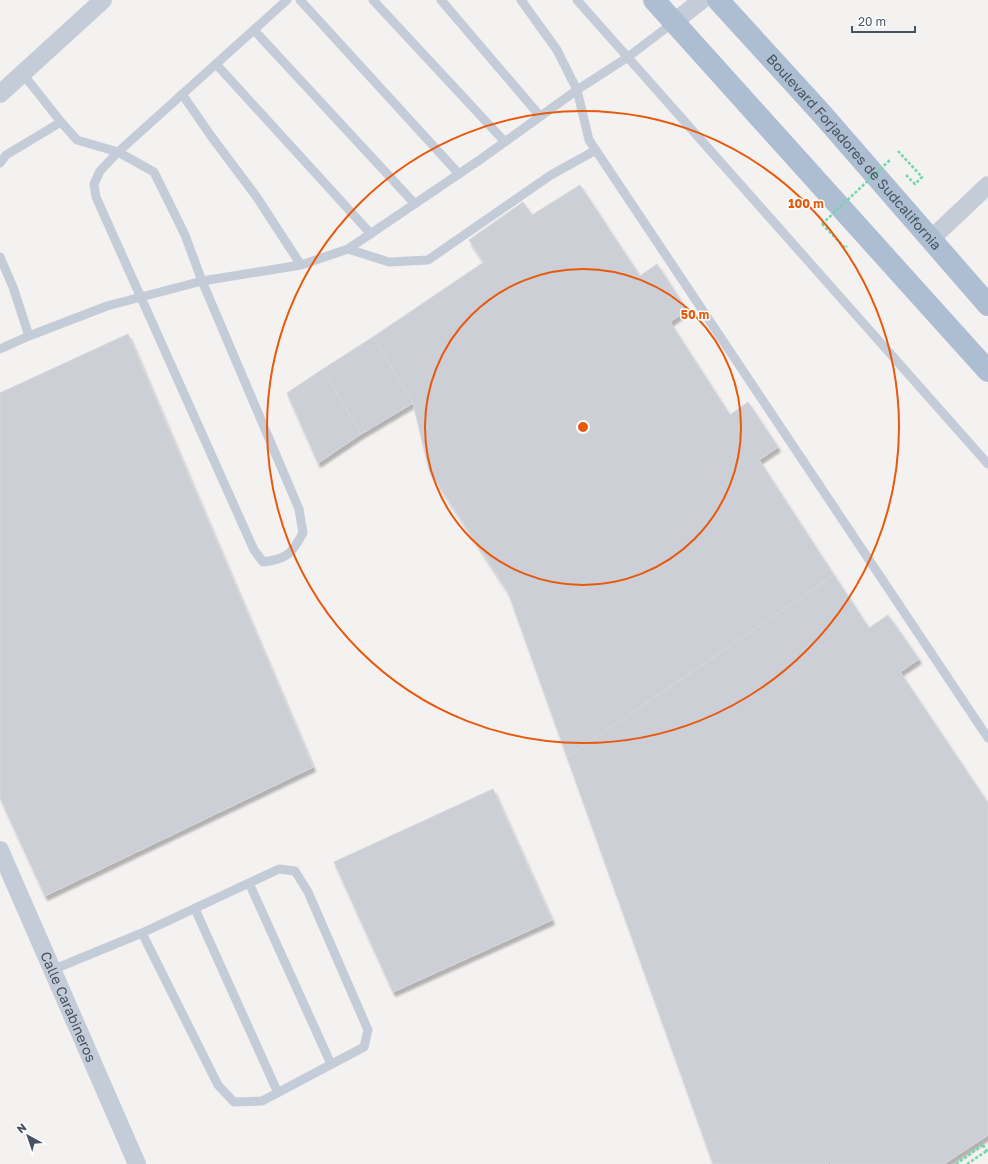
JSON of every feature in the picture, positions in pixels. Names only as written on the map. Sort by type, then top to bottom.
[{"type":"main road","points":[[654,0],[988,372]]},
{"type":"main road","name":"Boulevard Forjadores de Sudcalifornia","points":[[718,0],[822,114],[988,305]]},
{"type":"street","points":[[0,94],[103,0]]},
{"type":"street","points":[[674,22],[702,0]]},
{"type":"street","points":[[931,239],[988,185]]},
{"type":"street","name":"Calle Carabineros","points":[[0,850],[137,1164]]},
{"type":"lane","points":[[23,74],[77,140],[118,152],[154,172],[185,235],[202,281],[299,509],[303,533],[295,548],[285,557],[273,561],[263,562],[254,550],[139,296],[96,197],[94,184],[100,171],[118,152],[287,0]]},
{"type":"lane","points":[[300,0],[459,174]]},
{"type":"lane","points":[[372,0],[505,142]]},
{"type":"lane","points":[[441,0],[540,116]]},
{"type":"lane","points":[[521,0],[557,50],[577,90],[589,140],[988,738]]},
{"type":"lane","points":[[577,0],[988,464]]},
{"type":"lane","points":[[0,349],[29,336],[107,306],[139,296],[202,281],[302,266],[348,249],[459,174],[577,90],[628,57],[674,22]]},
{"type":"lane","points":[[254,30],[415,204]]},
{"type":"lane","points":[[216,64],[371,234]]},
{"type":"lane","points":[[182,94],[256,196],[302,266]]},
{"type":"lane","points":[[0,163],[6,155],[61,122]]},
{"type":"lane","points":[[348,249],[390,262],[428,260],[551,175],[596,150]]},
{"type":"lane","points":[[0,257],[13,287],[29,336]]},
{"type":"lane","points":[[52,970],[142,933],[279,868],[295,871],[308,892],[368,1030],[364,1047],[262,1101],[234,1102],[218,1085],[142,933]]},
{"type":"lane","points":[[249,883],[331,1064]]},
{"type":"lane","points":[[195,909],[278,1093]]},
{"type":"path","points":[[898,151],[922,177],[915,184],[905,174]]},
{"type":"path","points":[[822,224],[891,159],[896,164]]},
{"type":"path","points":[[956,1164],[983,1145],[988,1151],[967,1164]]},
{"type":"building","points":[[580,185],[640,276],[657,264],[687,310],[670,322],[730,415],[748,402],[778,447],[759,460],[834,575],[567,757],[508,592],[429,470],[413,403],[373,337],[484,262],[469,240],[523,202],[532,215]]},
{"type":"building","points":[[128,334],[313,767],[45,896],[0,798],[0,393]]},
{"type":"building","points":[[373,337],[413,403],[361,434],[323,369]]},
{"type":"building","points":[[323,369],[361,434],[318,463],[287,393]]},
{"type":"building","points":[[834,575],[869,628],[888,615],[919,659],[900,672],[988,803],[988,1135],[944,1164],[831,1164],[830,1162],[826,1164],[713,1164],[567,757]]},
{"type":"building","points":[[493,789],[552,920],[393,992],[334,862]]}]
